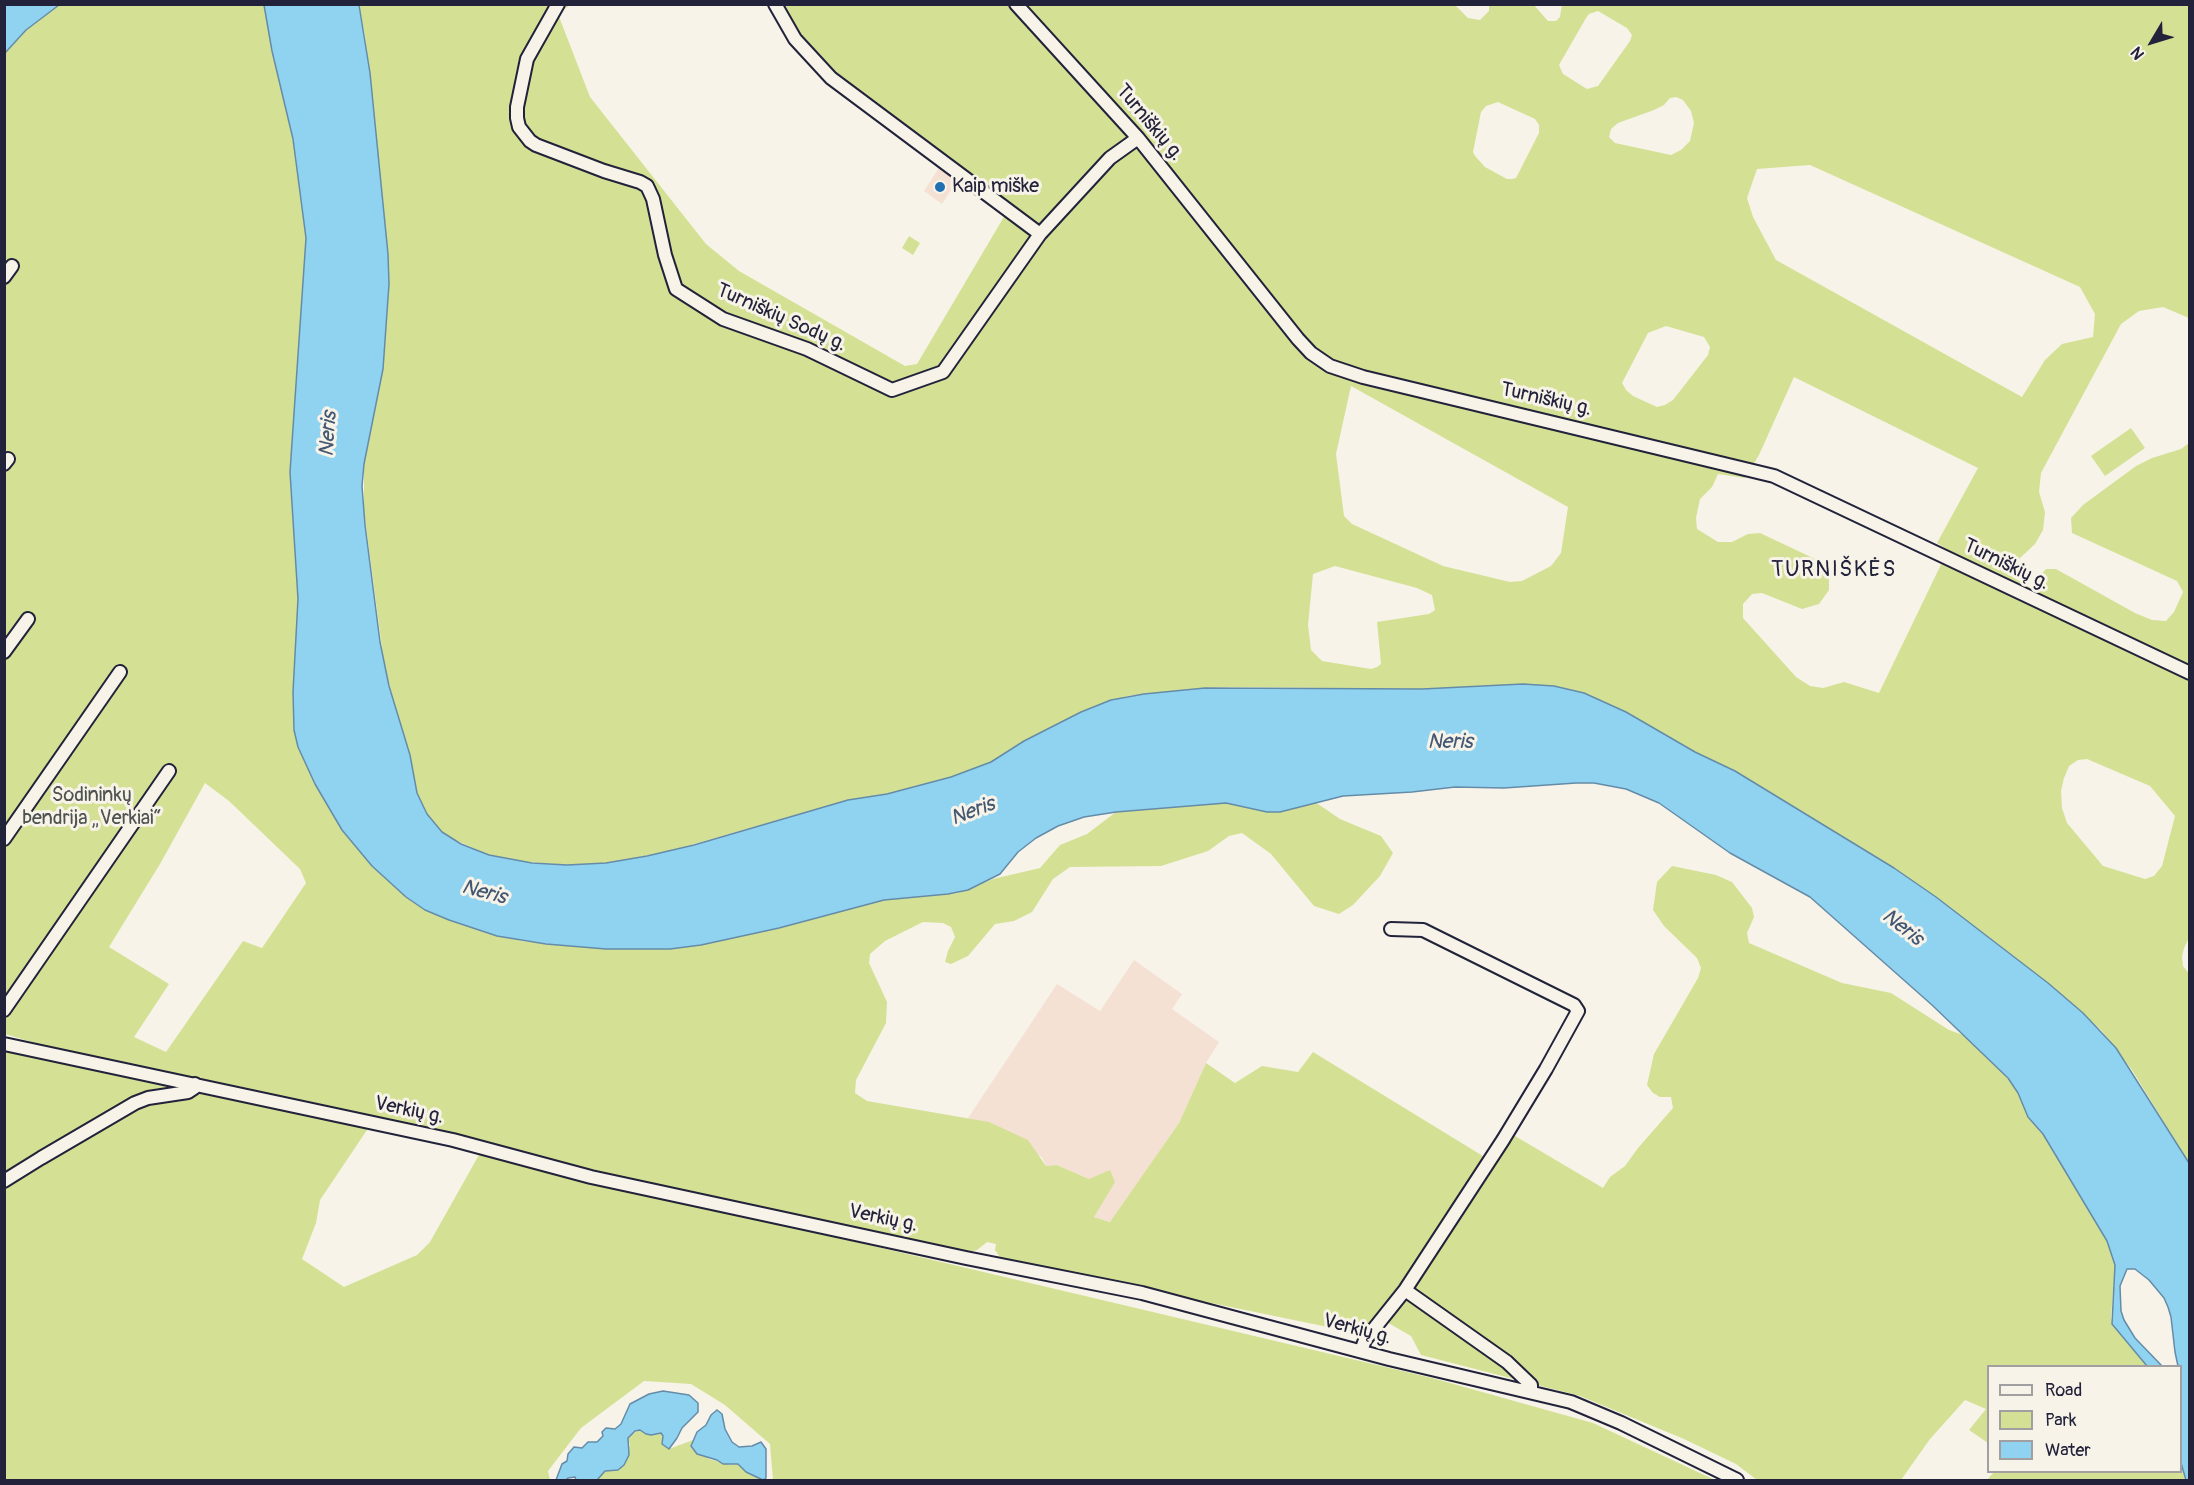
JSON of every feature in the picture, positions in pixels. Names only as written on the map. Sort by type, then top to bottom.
[{"type":"street","name":"Turniškių Sodų g.","points":[[558,4],[526,59],[517,106],[519,126],[530,141],[646,186],[653,199],[665,255],[676,289],[723,319],[807,349],[892,390],[943,372],[1040,234],[1110,158],[1138,138]]},
{"type":"street","points":[[775,4],[795,39],[831,78],[1040,234]]},
{"type":"street","name":"Turniškių g.","points":[[1016,4],[1138,138],[1298,339],[1311,353],[1330,366],[1363,377],[1774,476],[2190,673]]},
{"type":"street","points":[[4,277],[12,266]]},
{"type":"street","points":[[4,652],[28,619]]},
{"type":"street","points":[[4,839],[120,672]]},
{"type":"street","points":[[4,1010],[169,771]]},
{"type":"street","points":[[1361,1351],[1365,1340],[1405,1290],[1503,1140],[1546,1070],[1578,1011],[1574,1005],[1423,930],[1391,929]]},
{"type":"street","name":"Verkių g.","points":[[4,1044],[453,1140],[603,1179],[966,1258],[1142,1293],[1361,1351],[1532,1391],[1596,1412],[1737,1480]]},
{"type":"street","points":[[4,1181],[135,1103],[148,1098],[190,1091],[195,1084]]},
{"type":"street","points":[[1405,1290],[1507,1362],[1531,1385],[1532,1391]]},
{"type":"shaded area","name":"Kaip miške","points":[[940,166],[958,179],[942,204],[924,191]]},
{"type":"shaded area","points":[[1134,960],[1182,994],[1172,1009],[1219,1042],[1206,1063],[1179,1123],[1111,1222],[1094,1217],[1101,1204],[1089,1179],[1057,1165],[1046,1166],[1042,1157],[968,1118],[1057,984],[1100,1011]]},
{"type":"green space","points":[[1454,4],[1468,18],[1480,20],[1489,11],[1489,5],[1533,4],[1548,21],[1556,21],[1560,17],[1562,4],[2189,5],[2189,318],[2163,307],[2139,311],[2121,324],[2041,473],[2039,492],[2045,512],[2043,530],[2035,544],[2005,572],[2032,589],[2046,569],[2056,569],[2135,613],[2152,620],[2166,621],[2174,612],[2183,592],[2177,581],[2072,533],[2071,518],[2083,505],[2136,466],[2152,458],[2181,449],[2189,443],[2190,936],[2182,957],[2183,966],[2190,975],[2189,1163],[2132,1070],[2101,1030],[2048,983],[1936,897],[1894,868],[1735,771],[1695,752],[1626,712],[1569,689],[1523,684],[1422,689],[1231,687],[1127,696],[1081,712],[1024,741],[991,762],[951,777],[887,794],[848,800],[666,852],[606,863],[567,865],[518,861],[489,855],[442,832],[427,814],[417,793],[410,755],[385,671],[364,511],[364,464],[383,369],[389,284],[375,123],[359,5],[570,5],[558,14],[590,97],[706,244],[739,271],[905,366],[917,364],[1008,210],[830,67],[775,5]],"holes":[[[1598,11],[1627,28],[1632,35],[1598,86],[1587,89],[1563,74],[1559,65],[1589,14]],[[1676,97],[1683,100],[1691,111],[1694,123],[1690,141],[1681,150],[1671,155],[1615,143],[1609,137],[1611,129],[1618,123],[1664,105],[1670,98]],[[1498,102],[1535,119],[1539,125],[1539,133],[1516,178],[1507,179],[1485,167],[1475,156],[1473,152],[1481,112],[1486,106]],[[1810,165],[2080,287],[2095,314],[2093,337],[2062,344],[2045,360],[2022,397],[1776,260],[1753,217],[1747,198],[1757,169]],[[1666,326],[1704,337],[1710,347],[1708,355],[1673,400],[1665,405],[1657,407],[1633,396],[1622,383],[1648,333]],[[1794,377],[1978,468],[1937,543],[1948,550],[1879,693],[1844,682],[1823,688],[1810,686],[1796,677],[1743,618],[1743,604],[1752,594],[1762,593],[1802,609],[1819,604],[1829,590],[1829,576],[1813,558],[1760,533],[1748,534],[1732,542],[1718,542],[1697,529],[1696,518],[1700,499],[1712,487],[1718,474],[1745,478],[1759,455]],[[1351,386],[1568,507],[1561,553],[1551,566],[1522,581],[1510,582],[1443,566],[1352,524],[1344,516],[1336,454]],[[1335,566],[1417,588],[1432,595],[1435,610],[1429,614],[1377,622],[1381,664],[1377,667],[1371,669],[1322,661],[1311,650],[1308,625],[1313,574]],[[2087,759],[2150,786],[2175,816],[2162,866],[2154,876],[2145,879],[2103,866],[2067,823],[2062,808],[2061,791],[2069,766],[2078,760]]]},
{"type":"green space","name":"Sodininkų bendrija „Verkiai“","points":[[59,5],[264,5],[272,51],[293,139],[306,238],[290,472],[298,599],[293,692],[294,730],[298,747],[315,784],[342,830],[372,866],[406,897],[521,941],[606,949],[670,949],[701,945],[779,928],[884,900],[958,893],[993,879],[1040,868],[1060,845],[1087,834],[1116,812],[1226,803],[1267,812],[1280,812],[1315,802],[1340,819],[1381,836],[1393,853],[1380,876],[1353,905],[1339,914],[1314,906],[1271,854],[1242,833],[1229,836],[1208,851],[1161,866],[1070,867],[1053,879],[1032,912],[1014,921],[995,924],[968,956],[951,964],[945,962],[955,937],[951,927],[943,923],[923,922],[885,941],[870,954],[869,963],[887,1002],[886,1023],[856,1080],[855,1093],[867,1101],[989,1122],[1028,1140],[1046,1166],[1057,1165],[1089,1179],[1110,1170],[1115,1182],[1094,1217],[1110,1222],[1179,1123],[1206,1063],[1235,1083],[1262,1066],[1298,1072],[1313,1052],[1491,1161],[1510,1133],[1603,1188],[1610,1177],[1625,1166],[1673,1108],[1671,1097],[1660,1097],[1653,1093],[1647,1085],[1654,1054],[1698,978],[1701,968],[1697,958],[1664,926],[1653,910],[1657,882],[1672,866],[1716,875],[1732,882],[1752,908],[1754,917],[1747,933],[1749,943],[1842,983],[1891,993],[1949,1030],[1966,1036],[2003,1073],[2016,1089],[2028,1117],[2043,1134],[2107,1241],[2115,1265],[2111,1318],[2114,1327],[2146,1365],[1987,1365],[1987,1442],[1969,1430],[1986,1409],[1965,1400],[1930,1439],[1901,1480],[1757,1480],[1736,1464],[1684,1439],[1580,1396],[1421,1355],[1411,1336],[1378,1317],[1357,1333],[1002,1260],[995,1250],[996,1244],[987,1242],[977,1250],[966,1253],[621,1178],[478,1139],[49,1047],[5,1034],[5,53],[26,30]],"holes":[[[205,783],[229,801],[300,869],[306,883],[262,948],[243,941],[166,1052],[134,1037],[169,984],[109,947],[160,864]]]},
{"type":"green space","points":[[909,236],[920,243],[913,255],[902,248]]},
{"type":"green space","points":[[2131,428],[2145,448],[2105,476],[2091,456]]},
{"type":"green space","points":[[5,1049],[369,1127],[320,1200],[316,1223],[302,1259],[344,1287],[417,1255],[430,1242],[480,1153],[1432,1378],[1593,1423],[1715,1480],[773,1480],[770,1444],[725,1405],[691,1384],[644,1381],[581,1428],[548,1471],[550,1480],[5,1480]]},
{"type":"green space","points":[[640,1430],[651,1435],[661,1433],[669,1449],[693,1440],[691,1446],[709,1459],[731,1465],[738,1464],[746,1472],[763,1480],[597,1480],[605,1471],[618,1470],[630,1445],[628,1438]]},
{"type":"green space","points":[[2182,1466],[2186,1480],[1987,1480],[1993,1473],[2182,1473]]},
{"type":"water","points":[[5,4],[59,5],[26,30],[5,53]]},
{"type":"water","name":"Neris","points":[[264,5],[359,5],[370,73],[389,284],[383,369],[364,464],[362,486],[365,525],[380,642],[389,686],[410,755],[417,793],[427,814],[442,832],[461,844],[489,855],[532,863],[567,865],[606,863],[647,856],[694,845],[848,800],[887,794],[951,777],[991,762],[1024,741],[1081,712],[1111,700],[1144,694],[1205,688],[1422,689],[1523,684],[1554,686],[1584,693],[1626,712],[1695,752],[1735,771],[1894,868],[1936,897],[2048,983],[2083,1013],[2116,1048],[2189,1163],[2189,1480],[2186,1480],[2182,1466],[2182,1365],[2178,1365],[2171,1317],[2164,1298],[2149,1280],[2135,1269],[2127,1269],[2120,1286],[2121,1311],[2124,1320],[2135,1338],[2161,1365],[2146,1365],[2112,1324],[2115,1265],[2107,1241],[2043,1134],[2028,1117],[2018,1093],[2008,1078],[1932,1005],[1810,897],[1730,853],[1659,803],[1626,789],[1594,783],[1504,788],[1455,787],[1343,796],[1280,812],[1267,812],[1226,803],[1116,812],[1084,817],[1058,826],[1036,838],[1018,852],[1000,874],[968,890],[884,900],[779,928],[701,945],[670,949],[606,949],[546,944],[497,936],[425,910],[406,897],[372,866],[342,830],[315,784],[298,747],[294,730],[293,692],[298,599],[290,472],[306,238],[293,139],[272,51]]},
{"type":"water","points":[[663,1391],[689,1395],[698,1403],[698,1412],[682,1428],[669,1449],[662,1444],[661,1433],[651,1435],[640,1430],[635,1431],[628,1438],[629,1455],[624,1465],[618,1470],[605,1471],[597,1480],[576,1480],[575,1477],[556,1480],[562,1464],[567,1461],[568,1454],[574,1447],[582,1448],[588,1442],[597,1442],[603,1436],[602,1432],[606,1428],[615,1429],[621,1424],[630,1404],[649,1394]]},
{"type":"water","points":[[717,1410],[722,1414],[725,1429],[732,1442],[739,1447],[752,1446],[761,1442],[766,1449],[766,1478],[763,1480],[746,1472],[738,1464],[723,1464],[697,1454],[691,1446],[697,1432],[706,1425],[711,1415]]},
{"type":"place","name":"Kaip miške","points":[[940,187]]},
{"type":"district","name":"TURNIŠKĖS","points":[[1834,570]]}]
